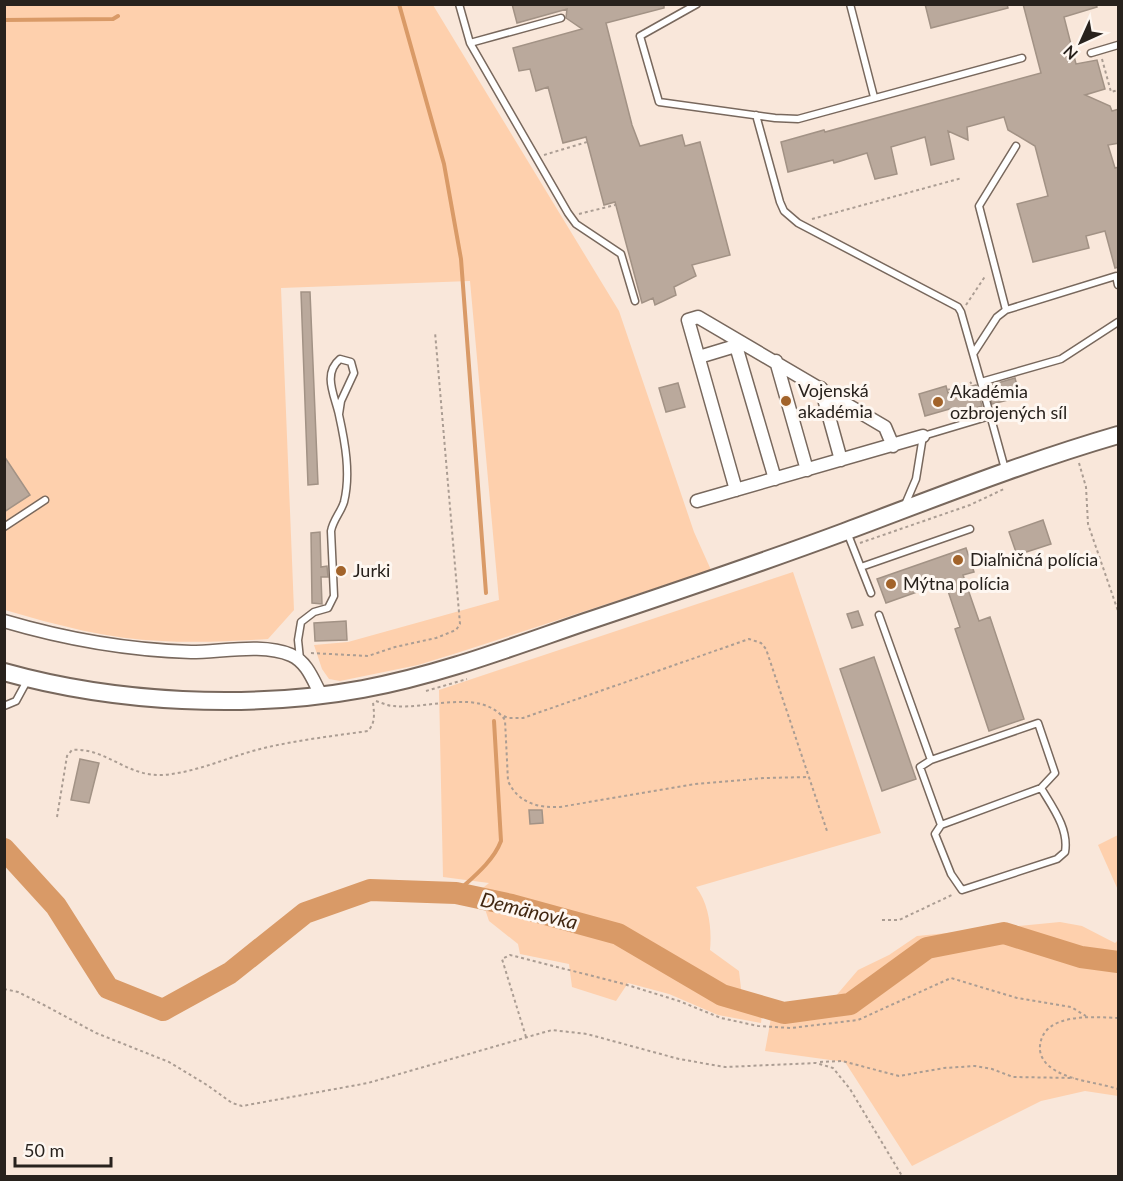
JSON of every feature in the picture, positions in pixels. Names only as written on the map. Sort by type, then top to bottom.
[{"type":"main road","points":[[4,672],[88,690],[157,698],[242,700],[373,694],[765,561],[1006,471],[1119,435]]},
{"type":"street","points":[[736,490],[688,320],[698,317],[740,345],[776,361],[885,427],[893,446]]},
{"type":"street","points":[[699,357],[740,345]]},
{"type":"street","points":[[740,345],[775,479]]},
{"type":"street","points":[[776,361],[807,470]]},
{"type":"street","points":[[821,388],[841,460]]},
{"type":"street","points":[[697,501],[923,436]]},
{"type":"street","points":[[4,621],[69,638],[132,648],[192,652],[263,650],[300,656],[321,695]]},
{"type":"lane","points":[[459,4],[470,43],[571,217],[576,224],[621,254],[635,301]]},
{"type":"lane","points":[[697,4],[640,36],[659,102],[798,119],[1022,58]]},
{"type":"lane","points":[[850,4],[874,97]]},
{"type":"lane","points":[[470,43],[561,18]]},
{"type":"lane","points":[[1090,52],[1119,45]]},
{"type":"lane","points":[[756,115],[784,211],[798,223],[953,303],[961,312],[1006,471]]},
{"type":"lane","points":[[1006,310],[979,206],[1016,146]]},
{"type":"lane","points":[[973,354],[997,317],[1006,310],[1116,276],[1119,285]]},
{"type":"lane","points":[[981,382],[1061,359],[1119,322]]},
{"type":"lane","points":[[300,656],[298,630],[301,622],[307,616],[328,608],[334,596],[331,531],[343,503],[347,476],[339,414],[330,378],[335,363],[340,359],[346,359],[351,362],[354,373],[341,401],[339,414]]},
{"type":"lane","points":[[902,510],[916,479],[923,436],[990,419]]},
{"type":"lane","points":[[4,527],[45,500]]},
{"type":"lane","points":[[861,567],[970,529]]},
{"type":"lane","points":[[847,531],[871,593]]},
{"type":"lane","points":[[879,615],[931,760]]},
{"type":"lane","points":[[4,706],[16,701],[28,678]]},
{"type":"lane","points":[[941,825],[920,767],[931,760],[1038,723],[1055,773],[1041,788],[941,825],[935,834],[951,874],[962,890],[1057,859],[1065,852],[1067,841],[1058,816],[1041,788]]},
{"type":"path","points":[[1100,50],[1111,92],[1119,90]]},
{"type":"path","points":[[536,157],[587,142]]},
{"type":"path","points":[[798,223],[962,178]]},
{"type":"path","points":[[571,217],[615,205]]},
{"type":"path","points":[[961,312],[993,265]]},
{"type":"path","points":[[300,656],[368,656],[436,638],[456,630],[460,624],[435,332]]},
{"type":"path","points":[[947,390],[971,383],[968,373]]},
{"type":"path","points":[[990,419],[1020,412],[1034,420]]},
{"type":"path","points":[[1073,449],[1086,487],[1088,524],[1119,610]]},
{"type":"path","points":[[373,694],[394,706],[471,702],[490,708],[508,718],[523,718],[749,639],[766,649],[827,831]]},
{"type":"path","points":[[57,817],[68,756],[72,750],[83,749],[136,772],[160,775],[178,773],[206,767],[263,748],[368,731],[373,726],[374,720],[373,694]]},
{"type":"path","points":[[501,715],[505,720],[508,782],[526,802],[547,808],[695,784],[809,777]]},
{"type":"path","points":[[882,920],[899,920],[962,890]]},
{"type":"path","points":[[526,1037],[502,959],[510,955],[624,984],[679,1001],[721,1018],[758,1026],[791,1028],[858,1020],[951,978],[1017,998],[1071,1007],[1086,1016]]},
{"type":"path","points":[[4,989],[35,1001],[104,1037],[169,1062],[232,1103],[242,1106],[368,1083],[552,1030],[587,1034],[679,1059],[725,1067],[842,1061],[899,1076],[975,1065],[1012,1077],[1074,1078]]},
{"type":"path","points":[[1119,1017],[1086,1016],[1049,1027],[1040,1042],[1039,1049],[1042,1059],[1049,1066],[1074,1078],[1119,1089]]},
{"type":"path","points":[[816,1063],[833,1068],[850,1089],[902,1176]]},
{"type":"shaded area","points":[[5,5],[433,5],[619,311],[694,532],[711,570],[418,665],[340,681],[329,679],[322,669],[314,645],[348,642],[499,600],[470,281],[281,288],[294,610],[268,639],[188,642],[142,640],[102,634],[5,610]]},
{"type":"shaded area","points":[[793,572],[881,833],[696,887],[709,917],[710,950],[739,971],[743,1006],[762,1015],[761,1023],[718,1015],[669,994],[628,983],[616,1001],[572,987],[569,964],[520,954],[518,944],[489,921],[479,891],[489,883],[443,877],[439,690]]},
{"type":"shaded area","points":[[1118,835],[1118,890],[1098,845]]},
{"type":"shaded area","points":[[1060,922],[1082,926],[1115,943],[1118,940],[1118,1096],[1085,1091],[1041,1101],[912,1166],[845,1062],[765,1051],[771,1018],[808,1017],[846,1012],[834,998],[858,970],[889,955],[917,936]]},
{"type":"building","points":[[512,4],[664,4],[664,8],[606,23],[632,125],[640,146],[682,135],[685,146],[700,142],[730,255],[692,265],[696,276],[674,287],[676,295],[655,305],[653,298],[642,303],[615,202],[604,205],[586,137],[563,143],[548,87],[536,91],[530,69],[519,71],[513,48],[582,29],[566,18],[567,9],[517,23]]},
{"type":"building","points":[[925,4],[1007,4],[1008,8],[931,28]]},
{"type":"building","points":[[1023,4],[1096,4],[1097,7],[1064,17],[1076,64],[1097,60],[1105,89],[1085,95],[1110,106],[1112,111],[1119,109],[1119,143],[1108,145],[1115,168],[1119,167],[1119,267],[1115,268],[1105,231],[1086,236],[1089,248],[1033,262],[1017,204],[1048,196],[1035,146],[1008,130],[1004,117],[967,127],[968,140],[948,131],[954,159],[931,165],[925,137],[891,147],[897,174],[875,179],[867,153],[834,163],[833,160],[788,172],[781,142],[1041,73]]},
{"type":"building","points":[[301,292],[310,292],[318,484],[308,485]]},
{"type":"building","points":[[1015,378],[1020,397],[992,404],[987,386]]},
{"type":"building","points":[[678,383],[685,407],[666,412],[659,388]]},
{"type":"building","points":[[976,385],[982,406],[955,414],[953,408],[925,416],[919,394],[946,386],[948,393]]},
{"type":"building","points":[[4,456],[30,495],[4,512]]},
{"type":"building","points":[[1043,520],[1051,544],[1017,555],[1009,532]]},
{"type":"building","points":[[320,532],[321,567],[327,566],[328,577],[321,577],[322,604],[312,603],[311,533]]},
{"type":"building","points":[[966,548],[974,572],[963,575],[979,621],[990,617],[1024,719],[989,731],[955,629],[960,627],[945,582],[886,603],[877,579]]},
{"type":"building","points":[[858,611],[863,625],[852,628],[847,614]]},
{"type":"building","points":[[346,621],[347,640],[315,641],[314,623]]},
{"type":"building","points":[[874,657],[916,779],[882,791],[840,669]]},
{"type":"building","points":[[80,759],[99,763],[89,803],[71,800]]},
{"type":"building","points":[[529,810],[542,810],[543,823],[530,824]]},
{"type":"waterway","points":[[399,4],[444,164],[461,259],[486,593]]},
{"type":"waterway","points":[[4,20],[113,19],[118,16]]},
{"type":"waterway","points":[[456,893],[487,863],[501,841],[494,721]]},
{"type":"waterway","name":"Demänovka","points":[[4,849],[56,906],[108,988],[163,1010],[230,973],[305,913],[370,890],[456,893],[512,905],[618,934],[722,995],[784,1013],[850,1004],[927,948],[1004,933],[1081,957],[1118,962]]},
{"type":"place","name":"Vojenská akadémia","points":[[786,401]]},
{"type":"place","name":"Akadémia ozbrojených síl","points":[[938,402]]},
{"type":"place","name":"Diaľničná polícia","points":[[958,560]]},
{"type":"place","name":"Jurki","points":[[341,571]]},
{"type":"place","name":"Mýtna polícia","points":[[891,584]]}]
